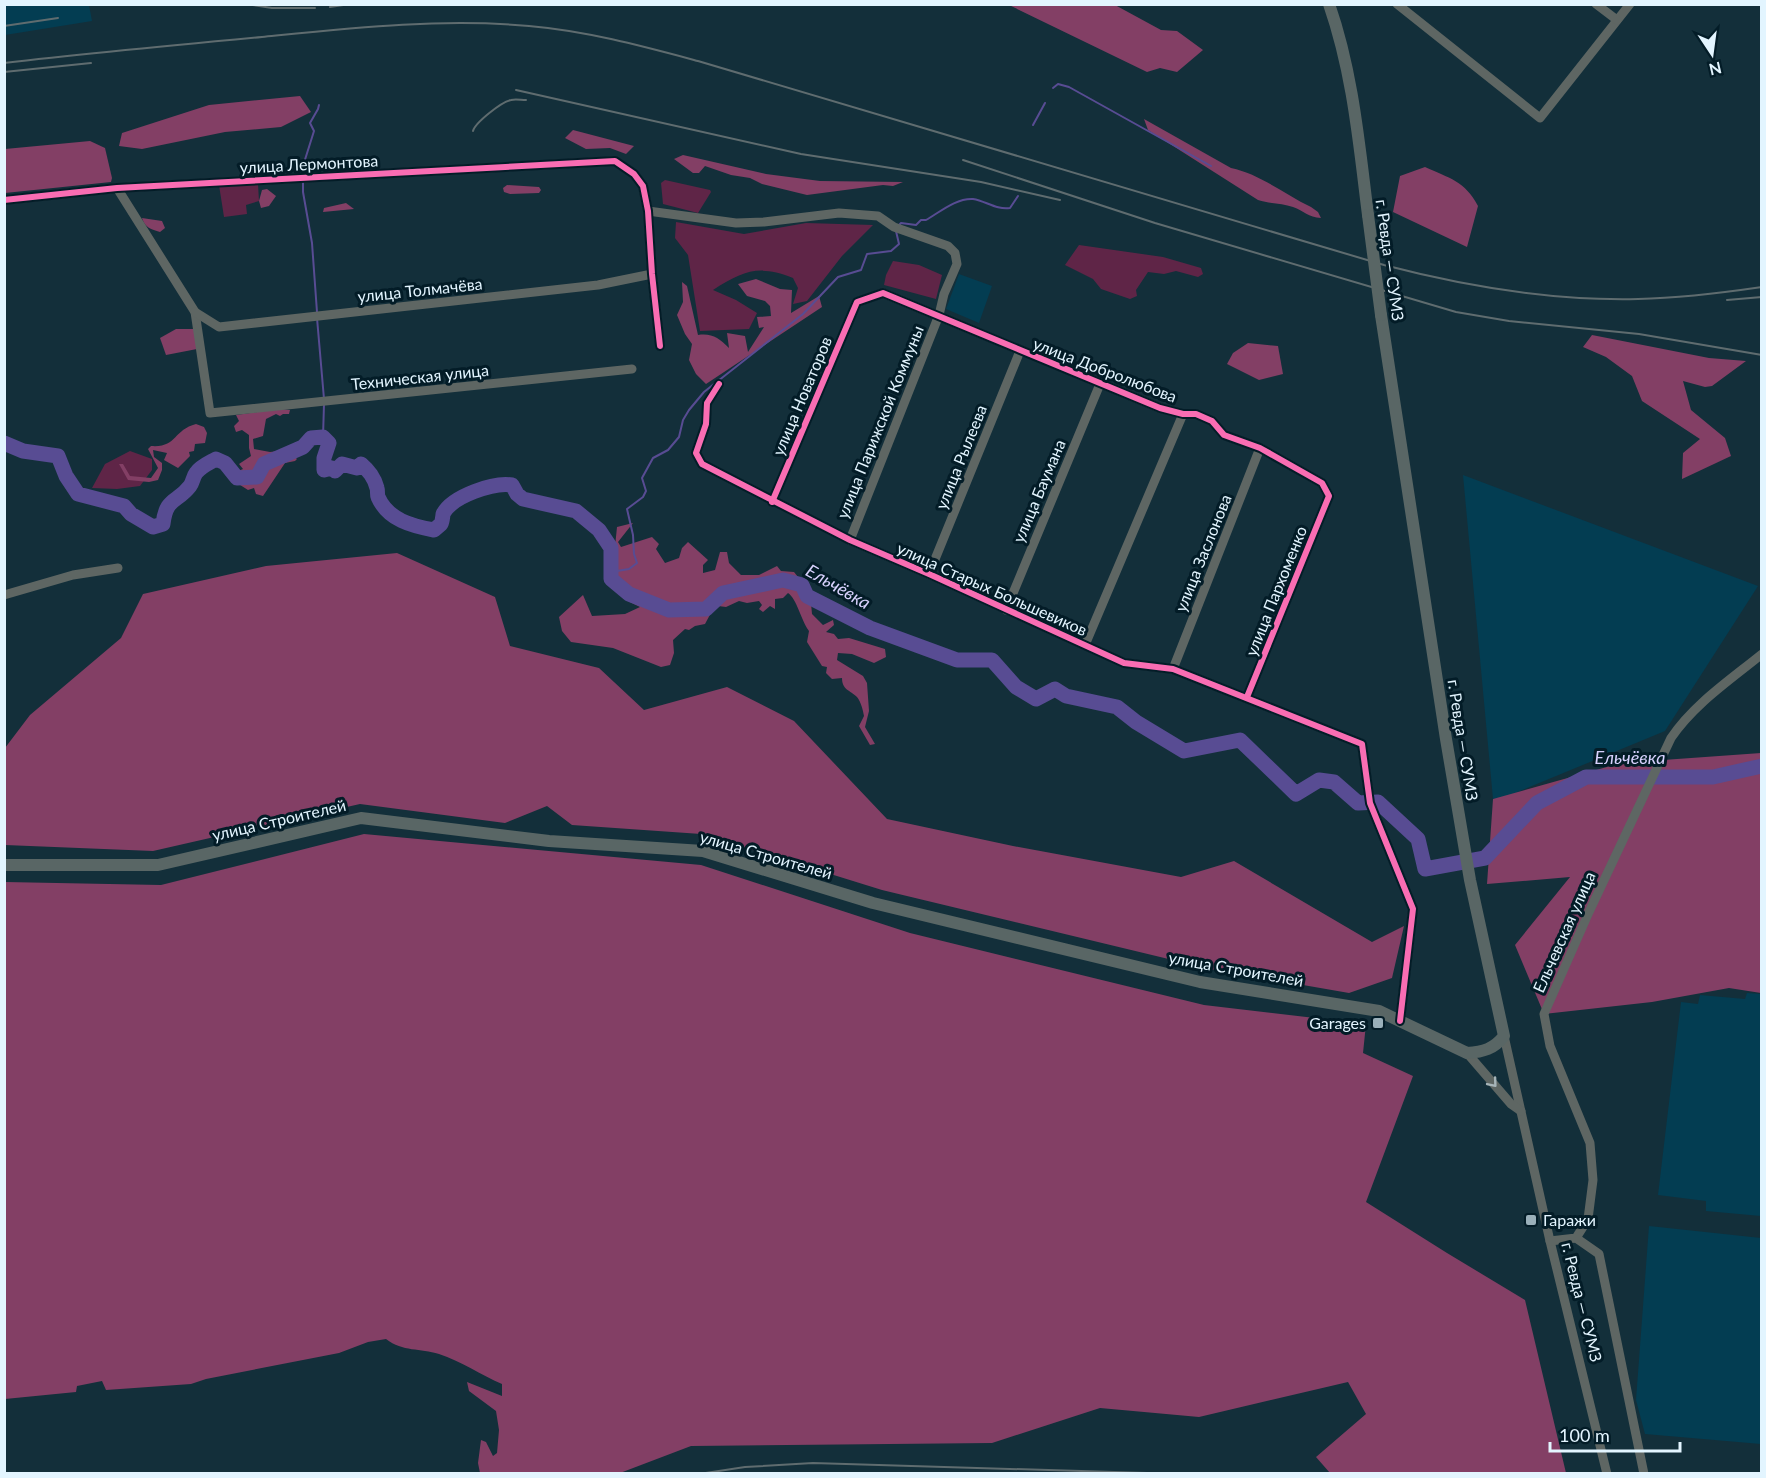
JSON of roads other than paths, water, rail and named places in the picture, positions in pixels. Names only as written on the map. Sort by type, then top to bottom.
[{"type":"main road","name":"г. Ревда — СУМЗ","points":[[1329,4],[1352,88],[1381,315],[1446,739],[1466,856],[1504,1036]]},
{"type":"main road","name":"улица Строителей","points":[[4,865],[158,865],[361,818],[549,841],[703,851],[873,903],[1200,982],[1379,1011],[1467,1053]]},
{"type":"main road","points":[[1467,1053],[1490,1049],[1504,1036]]},
{"type":"street","points":[[1397,4],[1540,118],[1630,4]]},
{"type":"street","points":[[1596,4],[1617,20]]},
{"type":"street","name":"улица Лермонтова","points":[[4,200],[117,188],[615,161],[630,170],[641,181],[648,211]]},
{"type":"street","points":[[117,188],[195,312]]},
{"type":"street","points":[[648,211],[660,346]]},
{"type":"street","name":"улица Парижской Коммуны","points":[[648,211],[736,223],[839,213],[878,216],[894,227],[948,246],[955,253],[957,264],[944,294],[939,315],[850,540]]},
{"type":"street","name":"улица Толмачёва","points":[[195,312],[219,327],[598,285],[652,274]]},
{"type":"street","name":"улица Добролюбова","points":[[857,302],[883,293],[1160,408],[1204,417],[1212,421],[1224,435],[1260,448],[1322,483],[1329,496]]},
{"type":"street","name":"улица Новаторов","points":[[772,502],[857,302]]},
{"type":"street","name":"Техническая улица","points":[[195,312],[210,413],[632,369]]},
{"type":"street","name":"улица Рылеева","points":[[929,574],[1020,351]]},
{"type":"street","name":"улица Старых Большевиков","points":[[719,384],[706,403],[706,424],[696,453],[702,464],[772,502],[850,540],[1124,663],[1173,669],[1362,744],[1370,803],[1413,909],[1400,1021]]},
{"type":"street","name":"улица Баумана","points":[[1006,610],[1100,384]]},
{"type":"street","points":[[1085,645],[1183,414]]},
{"type":"street","name":"улица Заслонова","points":[[1173,669],[1260,448]]},
{"type":"street","name":"улица Пархоменко","points":[[1247,697],[1329,496]]},
{"type":"street","points":[[4,595],[73,575],[118,568]]},
{"type":"street","name":"Ельчевская улица","points":[[1576,1238],[1588,1220],[1593,1180],[1590,1143],[1550,1046],[1544,1014],[1671,738],[1680,724],[1761,654]]},
{"type":"street","name":"г. Ревда — СУМЗ","points":[[1504,1036],[1550,1241],[1607,1473]]},
{"type":"street","name":"улица Строителей","points":[[1467,1053],[1511,1104],[1521,1112]]},
{"type":"street","points":[[1550,1241],[1576,1238],[1599,1254],[1644,1473]]},
{"type":"waterway","points":[[1053,88],[1058,84],[1069,87],[1211,166]]},
{"type":"waterway","points":[[1033,125],[1045,103]]},
{"type":"waterway","points":[[303,175],[303,166],[314,131],[310,123],[319,105]]},
{"type":"waterway","points":[[303,181],[312,243],[317,312]]},
{"type":"waterway","points":[[900,224],[916,225],[948,206],[967,199],[978,200],[1000,208],[1010,208],[1018,196]]},
{"type":"waterway","points":[[718,381],[803,314],[838,277],[861,270],[867,254],[891,251],[899,244],[896,231]]},
{"type":"waterway","points":[[317,318],[324,399]]},
{"type":"waterway","points":[[611,572],[629,569],[637,563],[627,509],[643,497],[646,491],[642,478],[653,458],[668,450],[679,437],[683,420],[689,410],[714,384]]},
{"type":"waterway","points":[[323,437],[324,404]]},
{"type":"waterway","name":"Ельчёвка","points":[[4,443],[23,451],[58,456],[66,476],[78,494],[124,506],[131,514],[153,527],[163,524],[169,505],[191,484],[200,468],[208,463],[216,459],[225,463],[237,478],[257,477],[264,464],[303,447],[311,438],[323,437],[329,443],[324,458],[324,470],[332,468],[335,471],[342,464],[357,468],[361,464],[373,477],[378,497],[388,511],[409,524],[434,530],[441,524],[443,514],[455,501],[485,488],[512,485],[523,499],[576,511],[599,530],[611,548],[611,579],[629,594],[669,610],[706,609],[723,593],[783,580],[802,585],[807,596],[870,628],[957,660],[992,660],[1016,687],[1036,699],[1055,689],[1066,696],[1117,707],[1136,722],[1184,751],[1240,740],[1296,794],[1319,780],[1334,782],[1358,803],[1378,802],[1418,839],[1425,869],[1485,858],[1537,803],[1586,777],[1713,777],[1762,766]]},
{"type":"railway","points":[[246,4],[272,8],[315,8]]},
{"type":"railway","points":[[330,7],[350,4]]},
{"type":"railway","points":[[4,26],[58,18]]},
{"type":"railway","points":[[4,63],[395,25],[462,23],[551,28],[614,40],[698,61],[1384,265],[1447,280],[1542,295],[1606,299],[1669,298],[1762,287]]},
{"type":"railway","points":[[4,72],[91,63]]},
{"type":"railway","points":[[516,90],[801,154],[981,182],[1060,200]]},
{"type":"railway","points":[[473,131],[483,118],[501,105],[511,100],[526,100]]},
{"type":"railway","points":[[963,160],[1155,223],[1456,312],[1509,321],[1639,334],[1762,355]]},
{"type":"railway","points":[[1727,300],[1762,297]]},
{"type":"railway","points":[[699,1474],[745,1467],[813,1463],[1180,1474]]},
{"type":"place","name":"Garages","points":[[1378,1023]]},
{"type":"place","name":"Гаражи","points":[[1531,1220]]}]
